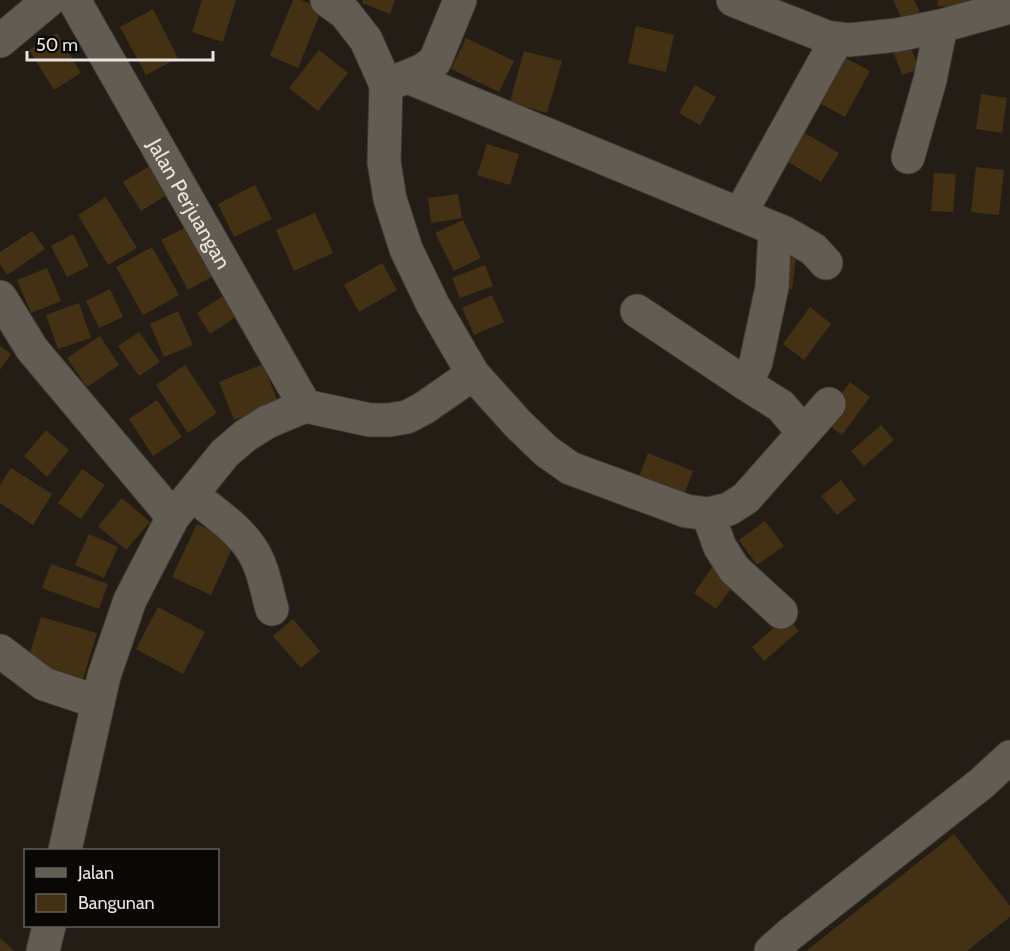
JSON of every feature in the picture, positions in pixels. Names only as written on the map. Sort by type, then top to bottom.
[{"type":"street","points":[[0,41],[49,0]]},
{"type":"street","name":"Jalan Perjuangan","points":[[74,0],[305,406]]},
{"type":"street","points":[[327,0],[345,13],[397,81],[785,233],[813,249],[826,263]]},
{"type":"street","points":[[397,81],[423,70],[435,61],[460,0]]},
{"type":"street","points":[[733,0],[837,39],[849,40],[897,35],[941,26],[1010,7]]},
{"type":"street","points":[[908,158],[930,80],[941,26]]},
{"type":"street","points":[[740,214],[837,39]]},
{"type":"street","points":[[397,81],[384,162],[390,199],[406,249],[433,304],[473,374],[546,451],[570,468],[600,481],[686,511],[708,514],[729,509],[746,498],[829,404]]},
{"type":"street","points":[[746,384],[756,362],[772,287],[775,229]]},
{"type":"street","points":[[0,297],[32,349],[182,505],[237,531],[251,548],[261,569],[272,609]]},
{"type":"street","points":[[637,311],[781,406],[803,432]]},
{"type":"street","points":[[65,849],[104,676],[130,600],[182,505],[225,453],[245,436],[267,422],[305,406],[370,420],[408,417],[473,374]]},
{"type":"street","points":[[708,514],[720,547],[734,569],[781,612]]},
{"type":"street","points":[[0,651],[44,684],[98,702]]},
{"type":"street","points":[[771,951],[982,783],[1010,757]]},
{"type":"street","points":[[43,951],[49,927]]},
{"type":"building","points":[[202,0],[236,0],[223,42],[192,32]]},
{"type":"building","points":[[293,0],[301,0],[322,9],[298,68],[270,56]]},
{"type":"building","points":[[363,0],[395,0],[390,14],[362,3]]},
{"type":"building","points":[[893,0],[914,0],[920,12],[903,20]]},
{"type":"building","points":[[938,0],[968,0],[968,8],[937,6]]},
{"type":"building","points":[[153,9],[178,58],[146,75],[120,27]]},
{"type":"building","points":[[636,26],[674,35],[666,72],[628,63]]},
{"type":"building","points":[[57,33],[81,73],[54,90],[29,50]]},
{"type":"building","points":[[466,38],[514,61],[499,92],[451,69]]},
{"type":"building","points":[[908,40],[919,69],[902,75],[891,46]]},
{"type":"building","points":[[319,50],[348,73],[318,111],[289,88]]},
{"type":"building","points":[[524,51],[562,61],[547,113],[510,102]]},
{"type":"building","points":[[842,56],[870,71],[845,117],[818,102]]},
{"type":"building","points":[[695,85],[716,97],[700,125],[679,113]]},
{"type":"building","points":[[981,94],[1007,98],[1002,133],[976,129]]},
{"type":"building","points":[[793,126],[839,153],[821,182],[775,154]]},
{"type":"building","points":[[487,144],[519,154],[510,185],[477,175]]},
{"type":"building","points":[[153,164],[170,193],[141,211],[123,182]]},
{"type":"building","points":[[976,167],[1004,170],[999,215],[971,212]]},
{"type":"building","points":[[934,173],[956,174],[953,212],[931,211]]},
{"type":"building","points":[[255,185],[272,219],[234,237],[218,204]]},
{"type":"building","points":[[458,194],[462,218],[431,223],[428,198]]},
{"type":"building","points":[[106,197],[137,248],[108,265],[78,215]]},
{"type":"building","points":[[315,213],[333,253],[294,271],[276,230]]},
{"type":"building","points":[[463,220],[481,258],[454,271],[435,233]]},
{"type":"building","points":[[188,226],[215,275],[188,290],[161,240]]},
{"type":"building","points":[[32,231],[45,249],[7,275],[0,264],[0,252]]},
{"type":"building","points":[[73,234],[89,266],[67,277],[51,246]]},
{"type":"building","points":[[152,247],[179,295],[143,315],[116,267]]},
{"type":"building","points":[[782,256],[796,258],[792,289],[778,287]]},
{"type":"building","points":[[382,263],[397,290],[359,312],[344,285]]},
{"type":"building","points":[[485,265],[493,286],[460,298],[452,278]]},
{"type":"building","points":[[47,268],[61,301],[31,313],[17,280]]},
{"type":"building","points":[[110,289],[123,317],[99,328],[86,301]]},
{"type":"building","points":[[226,294],[239,315],[210,334],[197,313]]},
{"type":"building","points":[[492,295],[504,322],[474,335],[462,308]]},
{"type":"building","points":[[79,303],[91,338],[58,349],[46,315]]},
{"type":"building","points":[[810,307],[831,324],[804,360],[783,344]]},
{"type":"building","points":[[178,311],[193,345],[164,357],[150,324]]},
{"type":"building","points":[[139,332],[160,362],[139,376],[118,346]]},
{"type":"building","points":[[100,336],[119,365],[87,387],[67,358]]},
{"type":"building","points":[[0,346],[11,354],[0,370]]},
{"type":"building","points":[[263,364],[278,402],[234,420],[219,382]]},
{"type":"building","points":[[185,365],[217,413],[188,433],[156,385]]},
{"type":"building","points":[[850,382],[870,397],[842,435],[822,420]]},
{"type":"building","points":[[157,400],[182,437],[153,456],[129,419]]},
{"type":"building","points":[[881,425],[894,440],[864,466],[851,451]]},
{"type":"building","points":[[46,430],[69,450],[47,477],[24,456]]},
{"type":"building","points":[[648,453],[693,471],[682,500],[637,482]]},
{"type":"building","points":[[11,468],[52,494],[33,525],[0,503],[0,485]]},
{"type":"building","points":[[82,469],[105,485],[81,519],[58,503]]},
{"type":"building","points":[[841,480],[856,500],[837,515],[821,496]]},
{"type":"building","points":[[122,498],[150,522],[126,550],[98,526]]},
{"type":"building","points":[[765,521],[784,546],[757,565],[739,540]]},
{"type":"building","points":[[197,524],[235,542],[211,595],[172,577]]},
{"type":"building","points":[[89,534],[118,547],[104,578],[75,565]]},
{"type":"building","points":[[51,564],[108,584],[99,609],[42,588]]},
{"type":"building","points":[[713,566],[736,582],[716,609],[694,593]]},
{"type":"building","points":[[158,607],[205,632],[183,674],[136,649]]},
{"type":"building","points":[[787,616],[799,631],[764,661],[752,647]]},
{"type":"building","points":[[41,617],[97,633],[83,679],[27,662]]},
{"type":"building","points":[[293,619],[320,651],[301,668],[273,636]]},
{"type":"building","points":[[954,834],[1010,906],[1010,917],[967,951],[806,951]]},
{"type":"building","points":[[0,938],[14,951],[0,951]]}]
